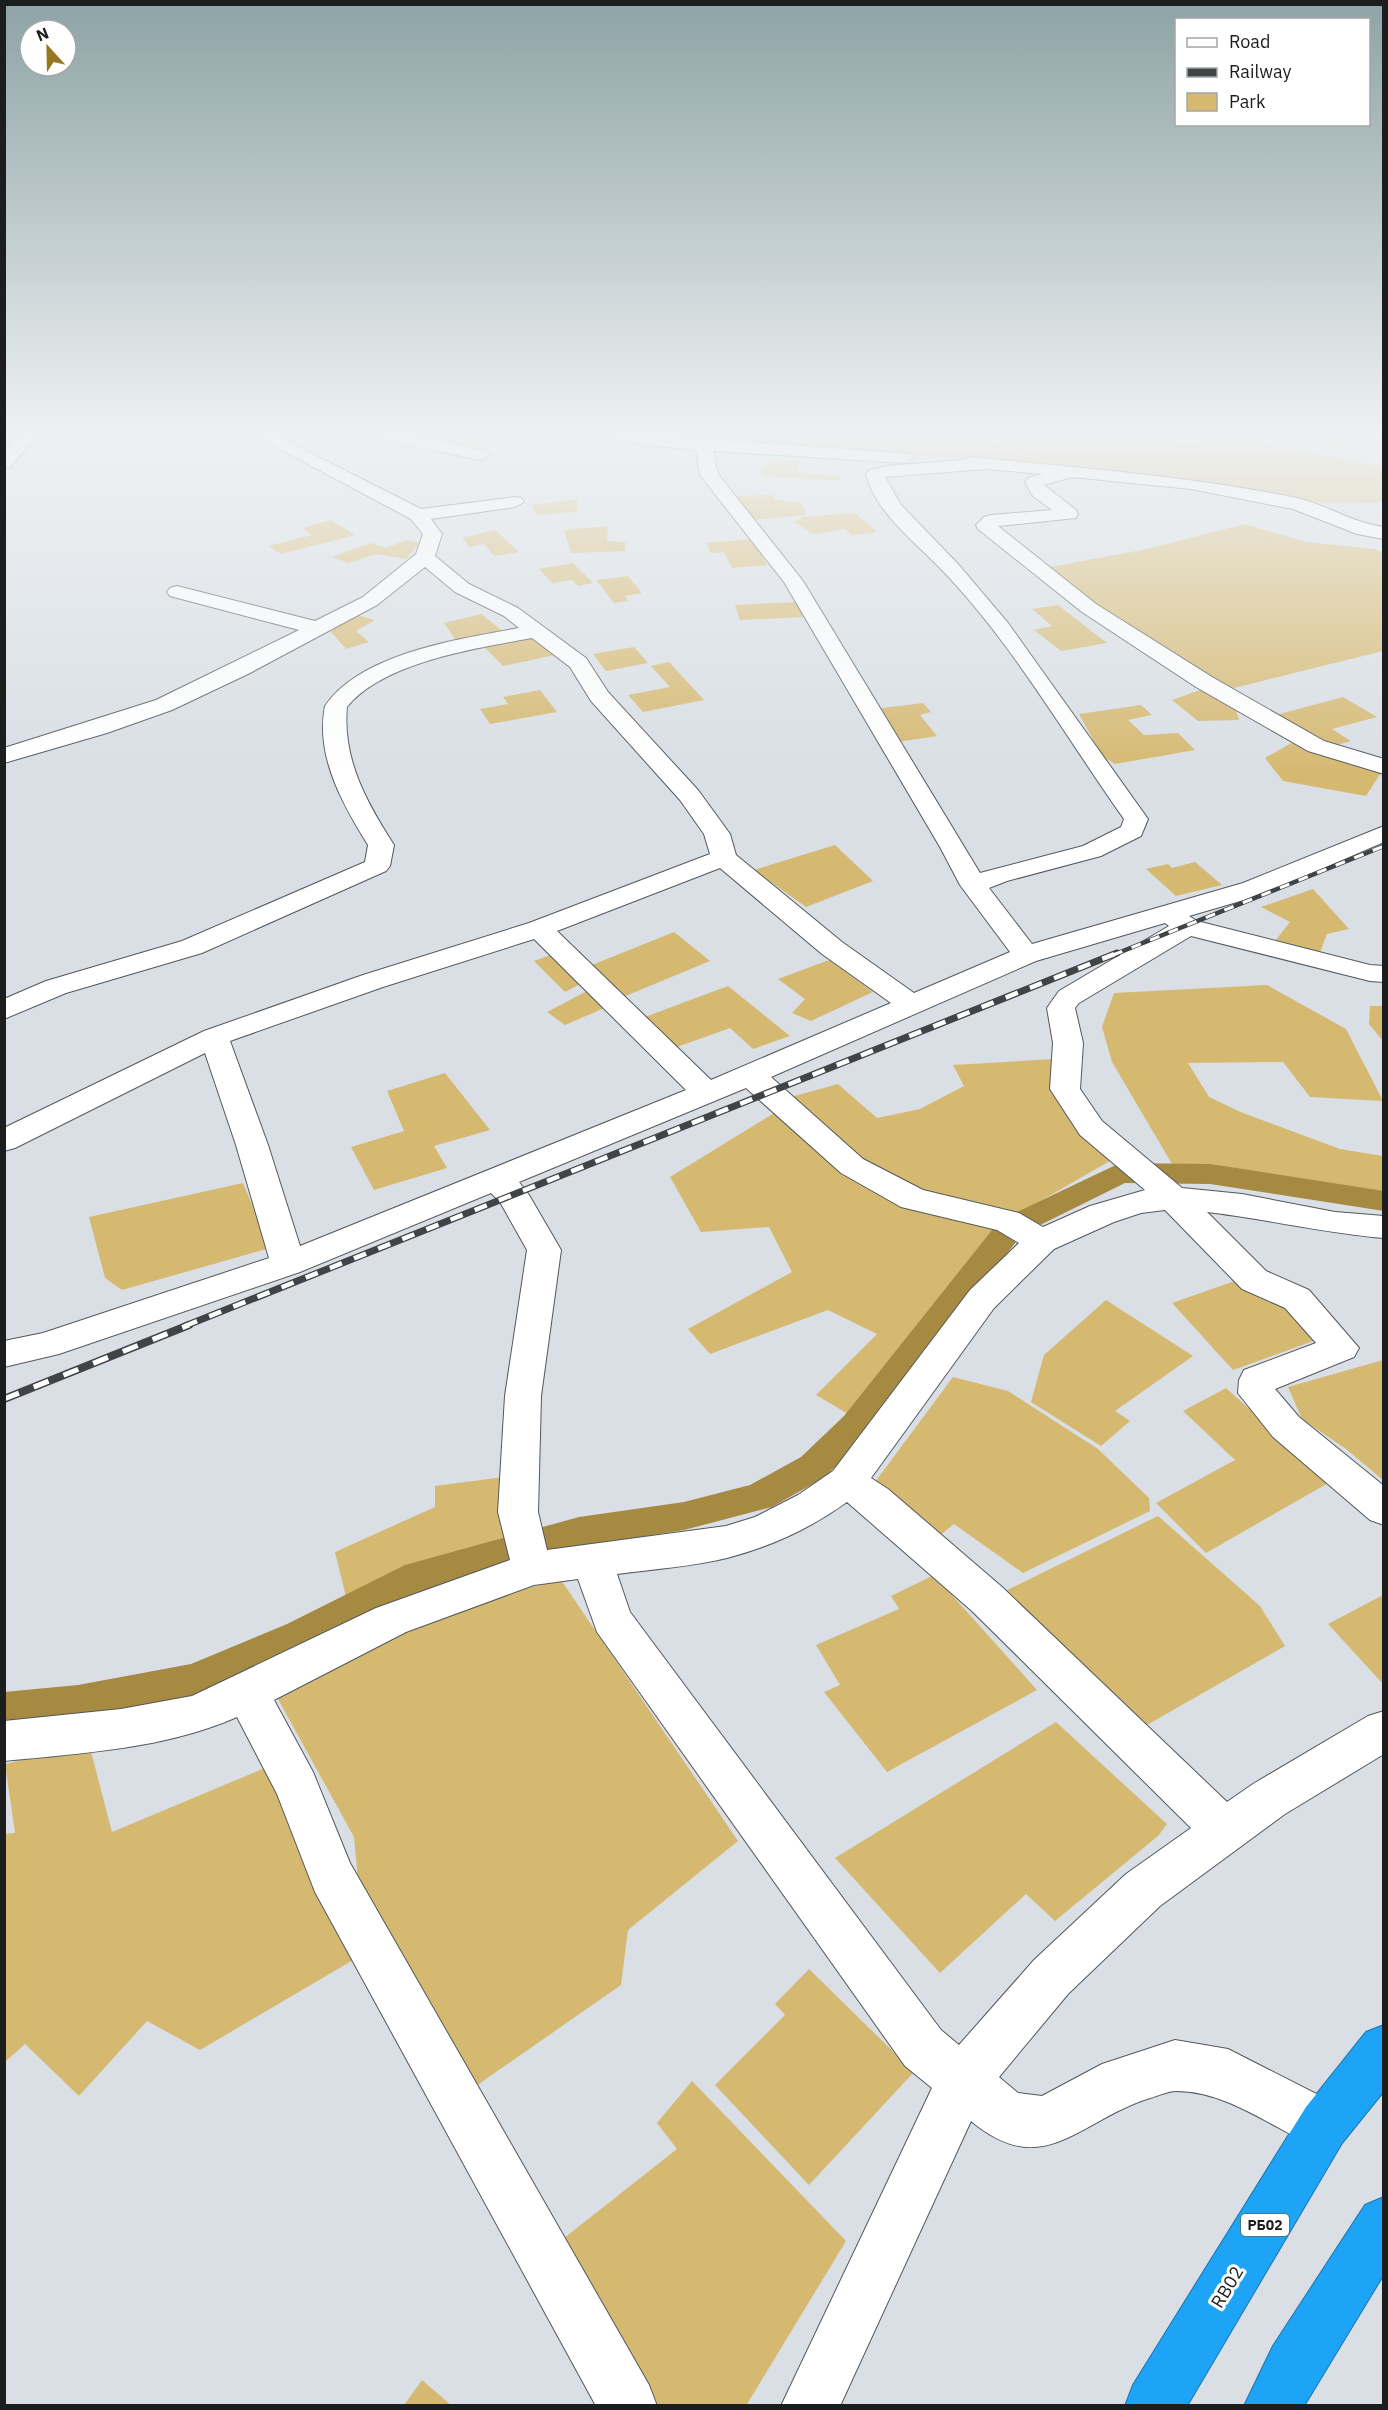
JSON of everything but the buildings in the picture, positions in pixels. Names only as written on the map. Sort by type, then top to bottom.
[{"type":"highway","name":"RB02","points":[[1154,2406],[1324,2125],[1383,2050]]},
{"type":"highway","points":[[1273,2406],[1293,2366],[1383,2224]]},
{"type":"street","points":[[4,756],[99,728],[164,705],[242,668],[370,601],[425,557],[428,548]]},
{"type":"street","points":[[768,548],[793,581],[902,766],[948,837],[973,885],[1026,955]]},
{"type":"street","points":[[933,548],[959,577],[1046,687],[1136,819],[1132,831],[1092,851],[998,875],[973,885]]},
{"type":"street","points":[[1014,548],[1089,608],[1204,682],[1316,746],[1383,766]]},
{"type":"street","points":[[425,557],[462,588],[511,612],[578,663],[599,696],[689,795],[717,834],[724,858],[759,890],[832,948],[912,1005]]},
{"type":"street","points":[[177,592],[316,628]]},
{"type":"street","points":[[4,1010],[56,987],[192,947],[377,866],[381,845],[345,783],[335,750],[336,706],[352,686],[394,667],[428,655],[537,631]]},
{"type":"street","points":[[4,1354],[46,1345],[288,1264],[750,1075],[1026,955],[1177,920],[1383,833]]},
{"type":"street","points":[[4,1141],[214,1037],[373,981],[539,929],[724,858]]},
{"type":"street","points":[[1177,920],[1370,973],[1383,974]]},
{"type":"street","points":[[1177,920],[1070,997],[1061,1008],[1068,1043],[1065,1089],[1091,1128],[1150,1178],[1254,1280],[1297,1299],[1341,1348],[1257,1380],[1256,1393],[1286,1427],[1383,1509]]},
{"type":"street","points":[[539,929],[707,1093]]},
{"type":"street","points":[[214,1037],[252,1145],[288,1264]]},
{"type":"street","points":[[750,1075],[852,1166],[913,1199],[1025,1231],[1137,1202],[1150,1178]]},
{"type":"street","points":[[1150,1178],[1242,1205],[1335,1223],[1383,1227]]},
{"type":"street","points":[[496,1179],[513,1195],[544,1250],[523,1396],[518,1512],[532,1569]]},
{"type":"street","points":[[4,1741],[121,1729],[196,1715],[247,1693],[391,1620],[532,1569],[670,1552],[726,1542],[767,1529],[812,1506],[847,1482],[982,1299],[1025,1231]]},
{"type":"street","points":[[847,1482],[874,1500],[987,1599],[1224,1831]]},
{"type":"street","points":[[592,1560],[612,1620],[923,2048],[1008,2118],[1045,2122],[1120,2082],[1175,2065],[1228,2075],[1324,2125]]},
{"type":"street","points":[[247,1693],[297,1787],[332,1876],[628,2406]]},
{"type":"street","points":[[810,2406],[963,2080],[1051,1977],[1143,1890],[1269,1799],[1383,1730]]},
{"type":"green space","points":[[272,548],[303,548],[281,554]]},
{"type":"green space","points":[[356,548],[415,548],[406,559],[376,554],[348,563],[332,557]]},
{"type":"green space","points":[[488,548],[515,548],[519,552],[494,556]]},
{"type":"green space","points":[[570,548],[625,548],[625,551],[571,553]]},
{"type":"green space","points":[[709,548],[757,548],[767,565],[732,568],[724,552],[711,553]]},
{"type":"green space","points":[[1147,549],[1374,549],[1383,553],[1383,651],[1234,688],[1217,684],[1092,607],[1045,568]]},
{"type":"green space","points":[[573,563],[593,583],[578,586],[572,580],[552,583],[539,569]]},
{"type":"green space","points":[[628,576],[642,593],[625,596],[628,601],[614,603],[596,580]]},
{"type":"green space","points":[[798,602],[804,617],[740,620],[735,605]]},
{"type":"green space","points":[[1058,605],[1107,643],[1061,651],[1034,630],[1052,626],[1032,609]]},
{"type":"green space","points":[[350,613],[375,620],[356,631],[369,642],[346,649],[331,632]]},
{"type":"green space","points":[[481,614],[504,632],[457,642],[444,623]]},
{"type":"green space","points":[[536,636],[555,655],[503,666],[484,647]]},
{"type":"green space","points":[[634,647],[648,663],[606,671],[593,654]]},
{"type":"green space","points":[[669,662],[704,700],[643,712],[628,695],[670,687],[651,666]]},
{"type":"green space","points":[[1208,687],[1235,708],[1239,720],[1198,721],[1172,700]]},
{"type":"green space","points":[[540,690],[557,712],[490,724],[480,709],[508,704],[503,697]]},
{"type":"green space","points":[[1343,697],[1377,717],[1332,729],[1351,741],[1329,747],[1276,715]]},
{"type":"green space","points":[[923,703],[931,712],[920,715],[937,736],[891,743],[874,709]]},
{"type":"green space","points":[[1141,705],[1152,715],[1128,720],[1144,735],[1178,733],[1195,750],[1115,764],[1102,756],[1079,714]]},
{"type":"green space","points":[[1293,742],[1382,771],[1366,796],[1283,781],[1265,758]]},
{"type":"green space","points":[[835,845],[873,881],[806,907],[754,870]]},
{"type":"green space","points":[[1195,862],[1222,885],[1176,896],[1146,869],[1168,864],[1172,868]]},
{"type":"green space","points":[[1313,889],[1349,929],[1327,934],[1319,955],[1275,941],[1290,922],[1261,907]]},
{"type":"green space","points":[[674,932],[710,961],[623,997],[587,967]]},
{"type":"green space","points":[[553,954],[584,982],[565,992],[534,961]]},
{"type":"green space","points":[[829,960],[873,992],[811,1021],[792,1013],[805,999],[778,979]]},
{"type":"green space","points":[[1267,985],[1346,1029],[1383,1101],[1310,1097],[1283,1062],[1188,1063],[1209,1097],[1243,1113],[1340,1149],[1383,1156],[1383,1199],[1215,1172],[1175,1169],[1112,1062],[1102,1027],[1114,993]]},
{"type":"green space","points":[[728,986],[790,1036],[753,1049],[730,1028],[677,1047],[645,1017]]},
{"type":"green space","points":[[589,990],[609,1006],[565,1025],[547,1012]]},
{"type":"green space","points":[[1370,1006],[1383,1006],[1383,1041],[1369,1024]]},
{"type":"green space","points":[[1054,1059],[1115,1158],[1011,1218],[929,1197],[858,1166],[787,1098],[838,1084],[877,1118],[920,1109],[964,1086],[953,1065]]},
{"type":"green space","points":[[445,1073],[490,1130],[434,1146],[447,1168],[374,1190],[351,1147],[404,1131],[387,1091]]},
{"type":"green space","points":[[776,1112],[810,1143],[1005,1228],[855,1418],[816,1395],[877,1334],[828,1310],[710,1354],[688,1329],[792,1272],[769,1227],[701,1232],[670,1177]]},
{"type":"green space","points":[[243,1183],[270,1248],[122,1290],[105,1278],[89,1217]]},
{"type":"green space","points":[[1246,1277],[1273,1296],[1316,1340],[1233,1370],[1172,1303]]},
{"type":"green space","points":[[1106,1300],[1193,1356],[1115,1411],[1130,1421],[1101,1446],[1031,1402],[1044,1355]]},
{"type":"green space","points":[[1384,1360],[1383,1480],[1346,1449],[1302,1419],[1288,1387]]},
{"type":"green space","points":[[953,1377],[1008,1391],[1098,1449],[1149,1498],[1150,1511],[1023,1573],[954,1524],[933,1541],[872,1486]]},
{"type":"green space","points":[[1226,1388],[1330,1482],[1206,1553],[1156,1503],[1235,1460],[1183,1411]]},
{"type":"green space","points":[[504,1477],[509,1537],[402,1572],[347,1601],[335,1552],[435,1507],[435,1486]]},
{"type":"green space","points":[[1158,1516],[1260,1606],[1285,1646],[1133,1733],[999,1594]]},
{"type":"green space","points":[[934,1575],[1037,1690],[887,1772],[824,1692],[840,1685],[816,1645],[899,1609],[891,1596]]},
{"type":"green space","points":[[561,1580],[738,1841],[628,1930],[621,1985],[476,2086],[360,1903],[354,1837],[273,1690],[402,1619]]},
{"type":"green space","points":[[1383,1595],[1383,1684],[1328,1624]]},
{"type":"green space","points":[[1056,1722],[1167,1824],[1158,1836],[1055,1921],[1026,1894],[940,1973],[835,1858]]},
{"type":"green space","points":[[89,1744],[112,1832],[272,1765],[360,1956],[200,2050],[147,2021],[79,2096],[25,2044],[5,2062],[4,1834],[15,1833],[5,1764]]},
{"type":"green space","points":[[809,1969],[914,2072],[809,2185],[715,2085],[785,2015],[775,2004]]},
{"type":"green space","points":[[692,2081],[846,2241],[746,2406],[648,2405],[554,2246],[677,2149],[657,2123]]},
{"type":"green space","points":[[422,2380],[451,2405],[404,2405]]},
{"type":"waterway","points":[[4,1710],[78,1702],[194,1680],[300,1635],[405,1580],[579,1532],[684,1516],[759,1497],[813,1467],[856,1425],[1011,1227],[1120,1173],[1210,1174],[1384,1201]]},
{"type":"railway","points":[[1113,955],[1384,846]]},
{"type":"railway","points":[[185,1326],[1117,953]]},
{"type":"railway","points":[[4,1399],[189,1325]]}]
